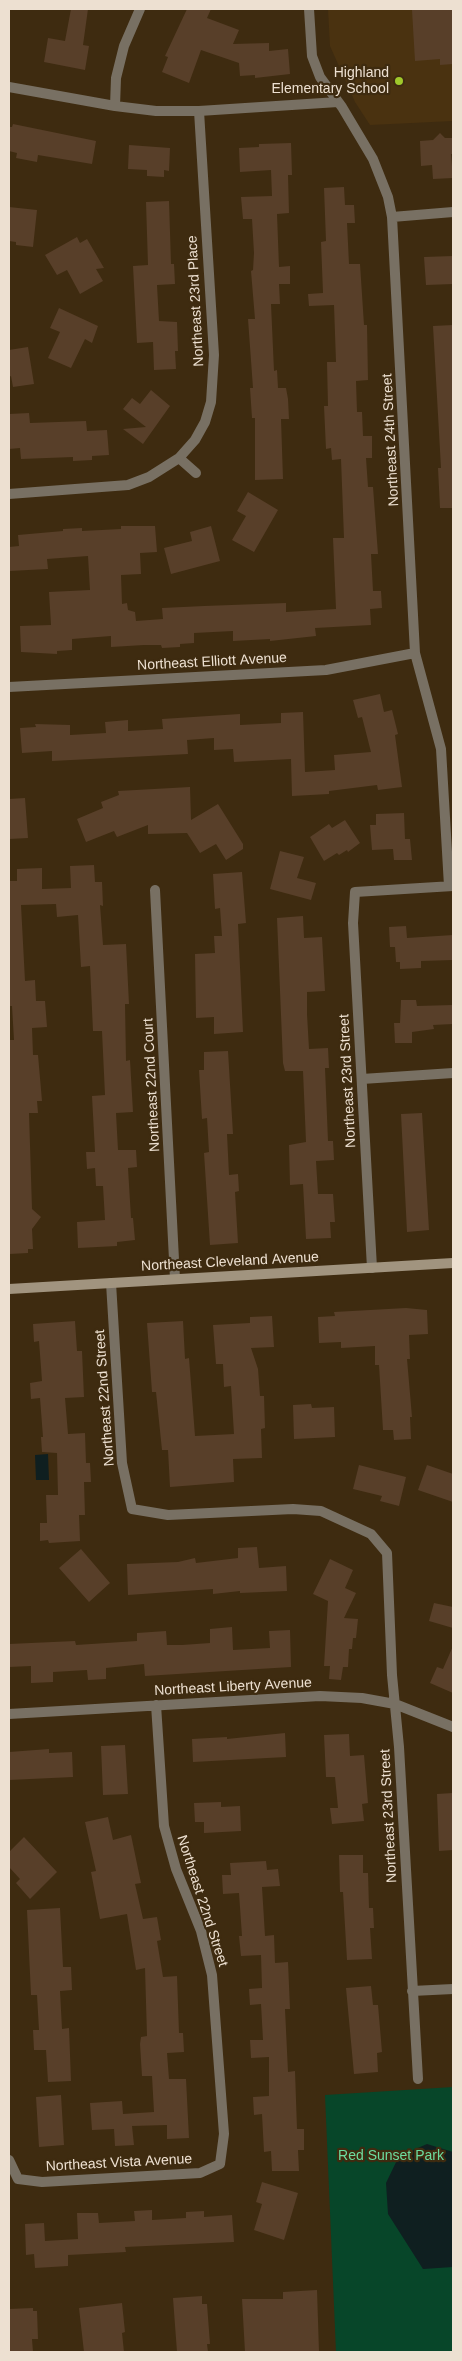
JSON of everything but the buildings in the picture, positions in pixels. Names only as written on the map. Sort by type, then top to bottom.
[{"type":"street","points":[[115,106],[116,78],[124,46],[140,9]]},
{"type":"street","name":"Northeast 24th Street","points":[[309,9],[312,56],[320,77],[338,102],[373,159],[388,197],[392,217],[415,653],[441,749],[451,886]]},
{"type":"street","points":[[9,86],[115,106],[156,111],[199,111],[338,102]]},
{"type":"street","name":"Northeast 23rd Place","points":[[9,494],[128,485],[150,477],[179,458],[195,440],[205,422],[213,381],[214,355],[199,111]]},
{"type":"street","points":[[392,217],[453,212]]},
{"type":"street","points":[[179,458],[196,473]]},
{"type":"street","name":"Northeast Elliott Avenue","points":[[9,687],[326,670],[415,653]]},
{"type":"street","name":"Northeast 23rd Street","points":[[372,1268],[353,923],[355,892],[451,886]]},
{"type":"street","name":"Northeast 22nd Court","points":[[155,890],[176,1279]]},
{"type":"street","points":[[362,1078],[453,1073]]},
{"type":"street","name":"Northeast Cleveland Avenue","points":[[9,1289],[453,1263]]},
{"type":"street","name":"Northeast 22nd Street","points":[[111,1283],[122,1463],[132,1509],[168,1515],[293,1509],[321,1511],[371,1534],[387,1553]]},
{"type":"street","name":"Northeast 23rd Street","points":[[387,1553],[418,2079]]},
{"type":"street","name":"Northeast Liberty Avenue","points":[[9,1714],[320,1696],[362,1698],[395,1704],[453,1727]]},
{"type":"street","name":"Northeast 22nd Street","points":[[156,1705],[164,1826],[176,1869],[201,1931],[212,1975],[224,2134],[220,2164]]},
{"type":"street","points":[[412,1991],[453,1989]]},
{"type":"street","name":"Northeast Vista Avenue","points":[[9,2160],[18,2179],[42,2182],[200,2173],[220,2164]]},
{"type":"shaded area","name":"Highland Elementary School","points":[[328,9],[453,9],[453,121],[370,125],[355,102],[330,46]]},
{"type":"shaded area","points":[[48,1454],[49,1480],[36,1480],[35,1455]]},
{"type":"shaded area","points":[[427,2144],[453,2152],[453,2267],[423,2269],[388,2214],[386,2183],[399,2156]]},
{"type":"green space","name":"Red Sunset Park","points":[[453,2087],[453,2352],[336,2352],[325,2095]]},
{"type":"place","name":"Highland Elementary School","points":[[399,81]]}]
